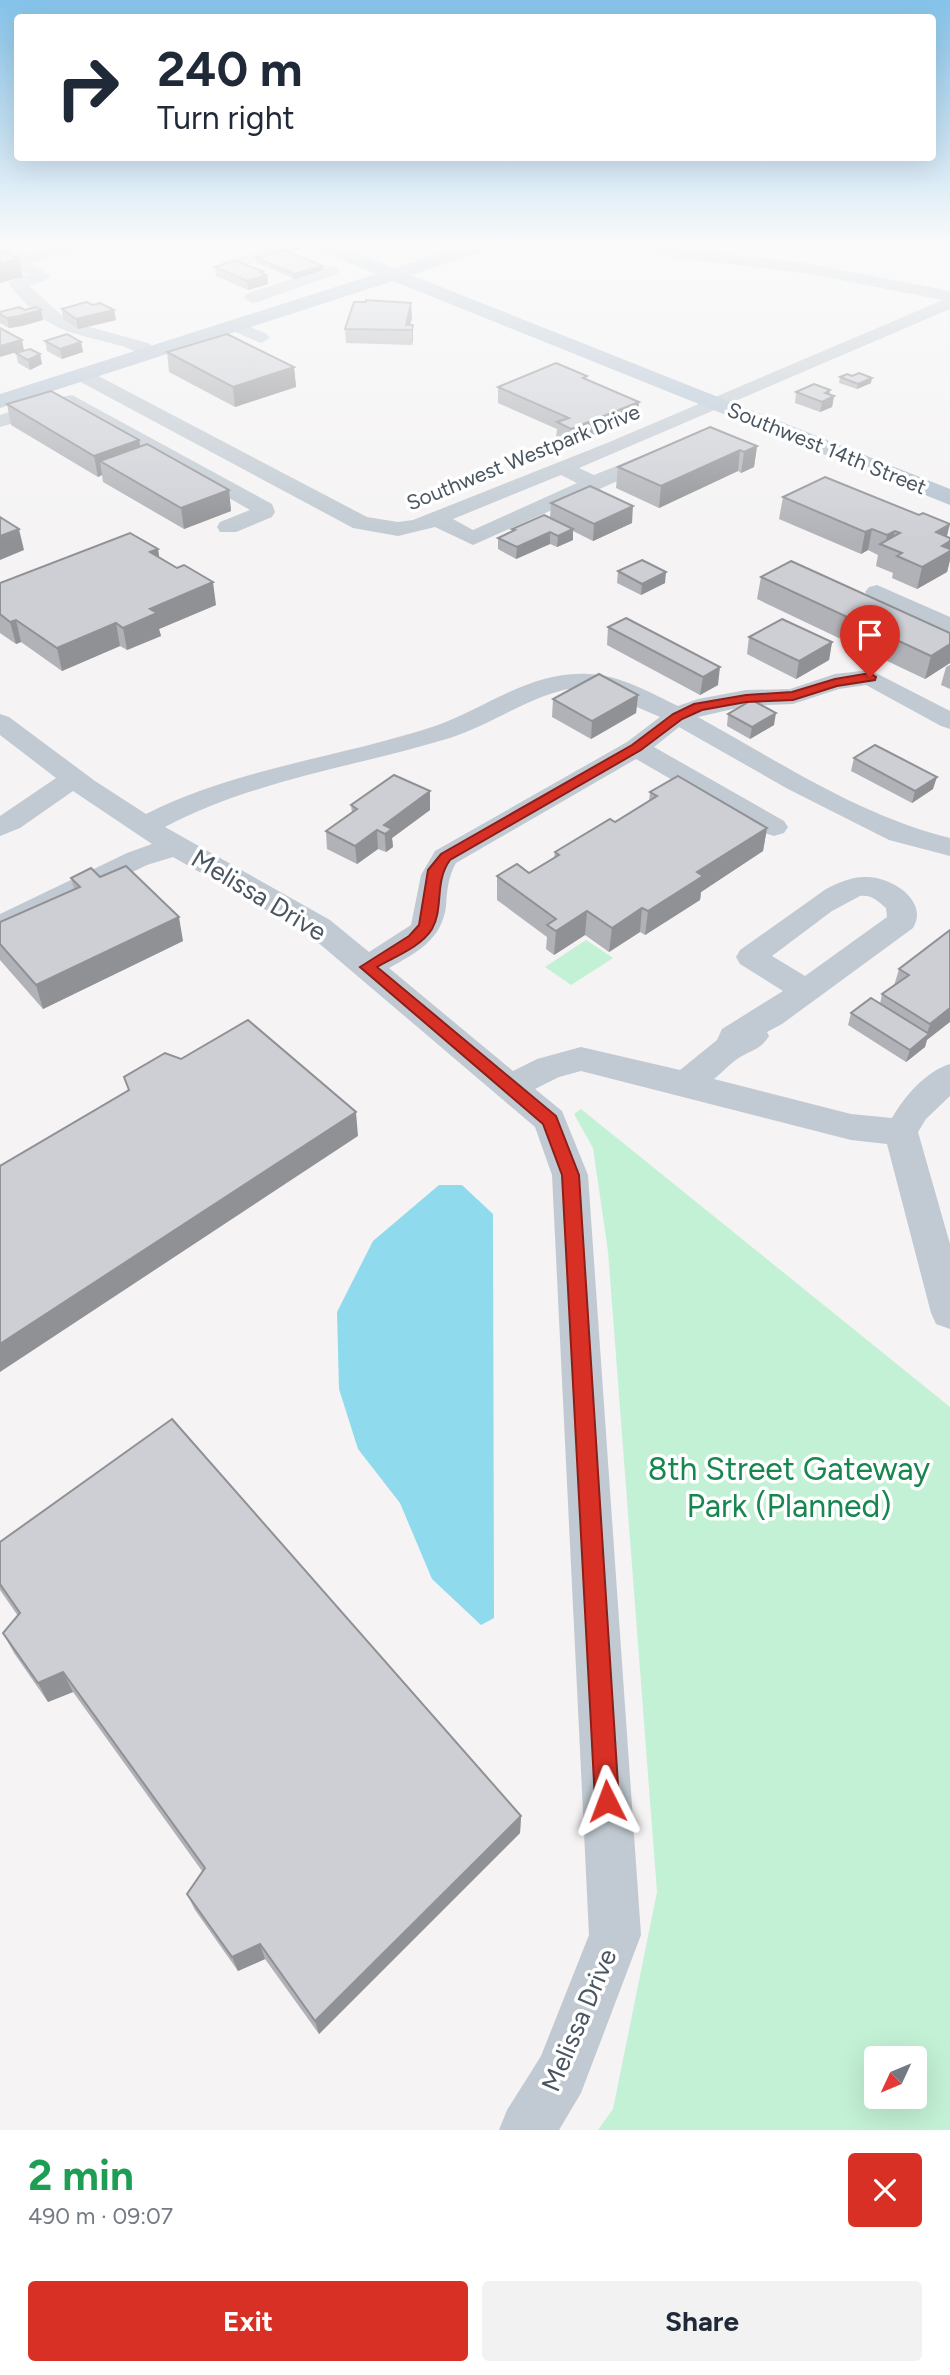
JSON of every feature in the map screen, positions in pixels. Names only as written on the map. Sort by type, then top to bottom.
[{"type":"main road","points":[[1,411],[82,375],[181,342]]},
{"type":"main road","name":"Southwest 14th Street","points":[[563,342],[950,498]]},
{"type":"street","points":[[126,342],[152,352]]},
{"type":"street","name":"Southwest Westpark Drive","points":[[82,375],[361,523],[397,529],[418,526],[436,519],[614,447],[859,342]]},
{"type":"street","points":[[1,411],[72,401],[264,509],[264,512],[256,517],[228,527]]},
{"type":"street","points":[[119,427],[156,414]]},
{"type":"street","points":[[614,447],[646,461]]},
{"type":"street","points":[[436,519],[473,538],[680,447]]},
{"type":"street","points":[[206,476],[244,461]]},
{"type":"street","points":[[562,468],[594,483]]},
{"type":"street","points":[[877,592],[950,626]]},
{"type":"street","points":[[367,967],[414,939],[426,927],[435,870],[446,857],[636,748],[678,716],[698,707],[746,698],[793,696],[835,682],[870,677],[950,721]]},
{"type":"street","points":[[0,926],[137,859],[160,836],[174,810],[274,774],[446,730],[515,696],[549,685],[591,681],[622,691],[678,716],[798,783],[899,834],[950,847]]},
{"type":"street","name":"Melissa Drive","points":[[0,722],[74,779],[160,836],[319,927],[550,1120],[570,1175],[615,1935],[562,2074],[527,2130]]},
{"type":"street","points":[[636,748],[774,827]]},
{"type":"street","points":[[3,821],[26,813],[47,794],[74,779]]},
{"type":"street","points":[[686,1084],[733,1045],[743,1044],[762,1029],[767,1018],[806,991]]},
{"type":"street","points":[[510,1087],[549,1067],[581,1059],[851,1127],[901,1132]]},
{"type":"street","points":[[950,1076],[914,1110],[901,1132],[950,1313]]},
{"type":"green space","points":[[586,940],[613,958],[571,985],[545,967]]},
{"type":"green space","name":"8th Street Gateway Park (Planned)","points":[[581,1109],[950,1407],[950,2130],[598,2130],[613,2109],[657,1892],[608,1251],[593,1148],[574,1114]]},
{"type":"water","points":[[439,1185],[462,1185],[493,1214],[494,1618],[481,1625],[432,1579],[400,1503],[358,1449],[339,1389],[337,1312],[373,1241]]},
{"type":"building","points":[[48,342],[80,342],[60,349]]},
{"type":"building","points":[[199,342],[244,342],[294,367],[233,387],[167,352]]},
{"type":"building","points":[[30,349],[40,354],[28,360],[16,353]]},
{"type":"building","points":[[556,363],[639,402],[571,429],[557,422],[569,418],[498,387]]},
{"type":"building","points":[[859,373],[872,378],[858,384],[840,377],[847,374],[852,376]]},
{"type":"building","points":[[814,384],[830,390],[825,393],[834,396],[822,402],[796,392]]},
{"type":"building","points":[[51,391],[139,440],[94,456],[7,404]]},
{"type":"building","points":[[710,427],[757,446],[744,452],[740,450],[661,486],[618,467]]},
{"type":"building","points":[[147,444],[229,490],[181,508],[100,461]]},
{"type":"building","points":[[825,477],[919,515],[923,513],[950,524],[936,532],[950,538],[950,541],[942,546],[950,551],[922,567],[897,556],[902,553],[880,544],[900,533],[895,531],[887,535],[872,529],[865,532],[783,497]]},
{"type":"building","points":[[590,486],[633,506],[594,524],[551,503]]},
{"type":"building","points":[[544,515],[573,529],[558,536],[550,532],[517,547],[498,538],[515,530],[512,529]]},
{"type":"building","points":[[0,517],[19,529],[0,536]]},
{"type":"building","points":[[130,533],[158,549],[150,552],[177,568],[184,565],[213,582],[150,609],[157,613],[123,628],[116,623],[57,648],[16,620],[10,622],[0,614],[0,583]]},
{"type":"building","points":[[642,560],[666,572],[642,584],[618,571]]},
{"type":"building","points":[[791,561],[950,633],[950,644],[931,656],[761,577]]},
{"type":"building","points":[[626,618],[720,667],[703,677],[608,627]]},
{"type":"building","points":[[782,619],[832,642],[799,661],[749,637]]},
{"type":"building","points":[[599,674],[638,695],[592,721],[553,699]]},
{"type":"building","points":[[752,700],[776,713],[752,727],[728,714]]},
{"type":"building","points":[[875,745],[937,777],[915,791],[854,758]]},
{"type":"building","points":[[394,775],[430,791],[384,825],[392,829],[385,834],[377,830],[355,846],[326,831],[357,809],[351,805]]},
{"type":"building","points":[[678,776],[767,828],[697,872],[703,876],[648,911],[642,908],[612,928],[587,911],[556,931],[547,925],[556,919],[497,876],[517,864],[529,873],[559,855],[555,852],[610,819],[615,822],[657,796],[650,792]]},
{"type":"building","points":[[126,866],[179,917],[36,985],[0,944],[0,922],[80,887],[71,878],[91,868],[100,877]]},
{"type":"building","points":[[950,930],[950,1008],[930,1024],[882,994],[909,975],[899,969]]},
{"type":"building","points":[[871,998],[929,1034],[910,1050],[851,1013]]},
{"type":"building","points":[[248,1020],[356,1112],[0,1344],[0,1166],[129,1090],[124,1077],[165,1053],[181,1059]]},
{"type":"building","points":[[172,1419],[521,1816],[315,2021],[260,1944],[232,1957],[187,1894],[205,1868],[63,1672],[38,1683],[3,1633],[20,1613],[0,1584],[0,1542]]},
{"type":"route","points":[[607,1801],[570,1175],[550,1120],[367,967],[414,939],[426,927],[435,870],[446,857],[636,748],[678,716],[698,707],[746,698],[793,696],[835,682],[870,677]]}]
